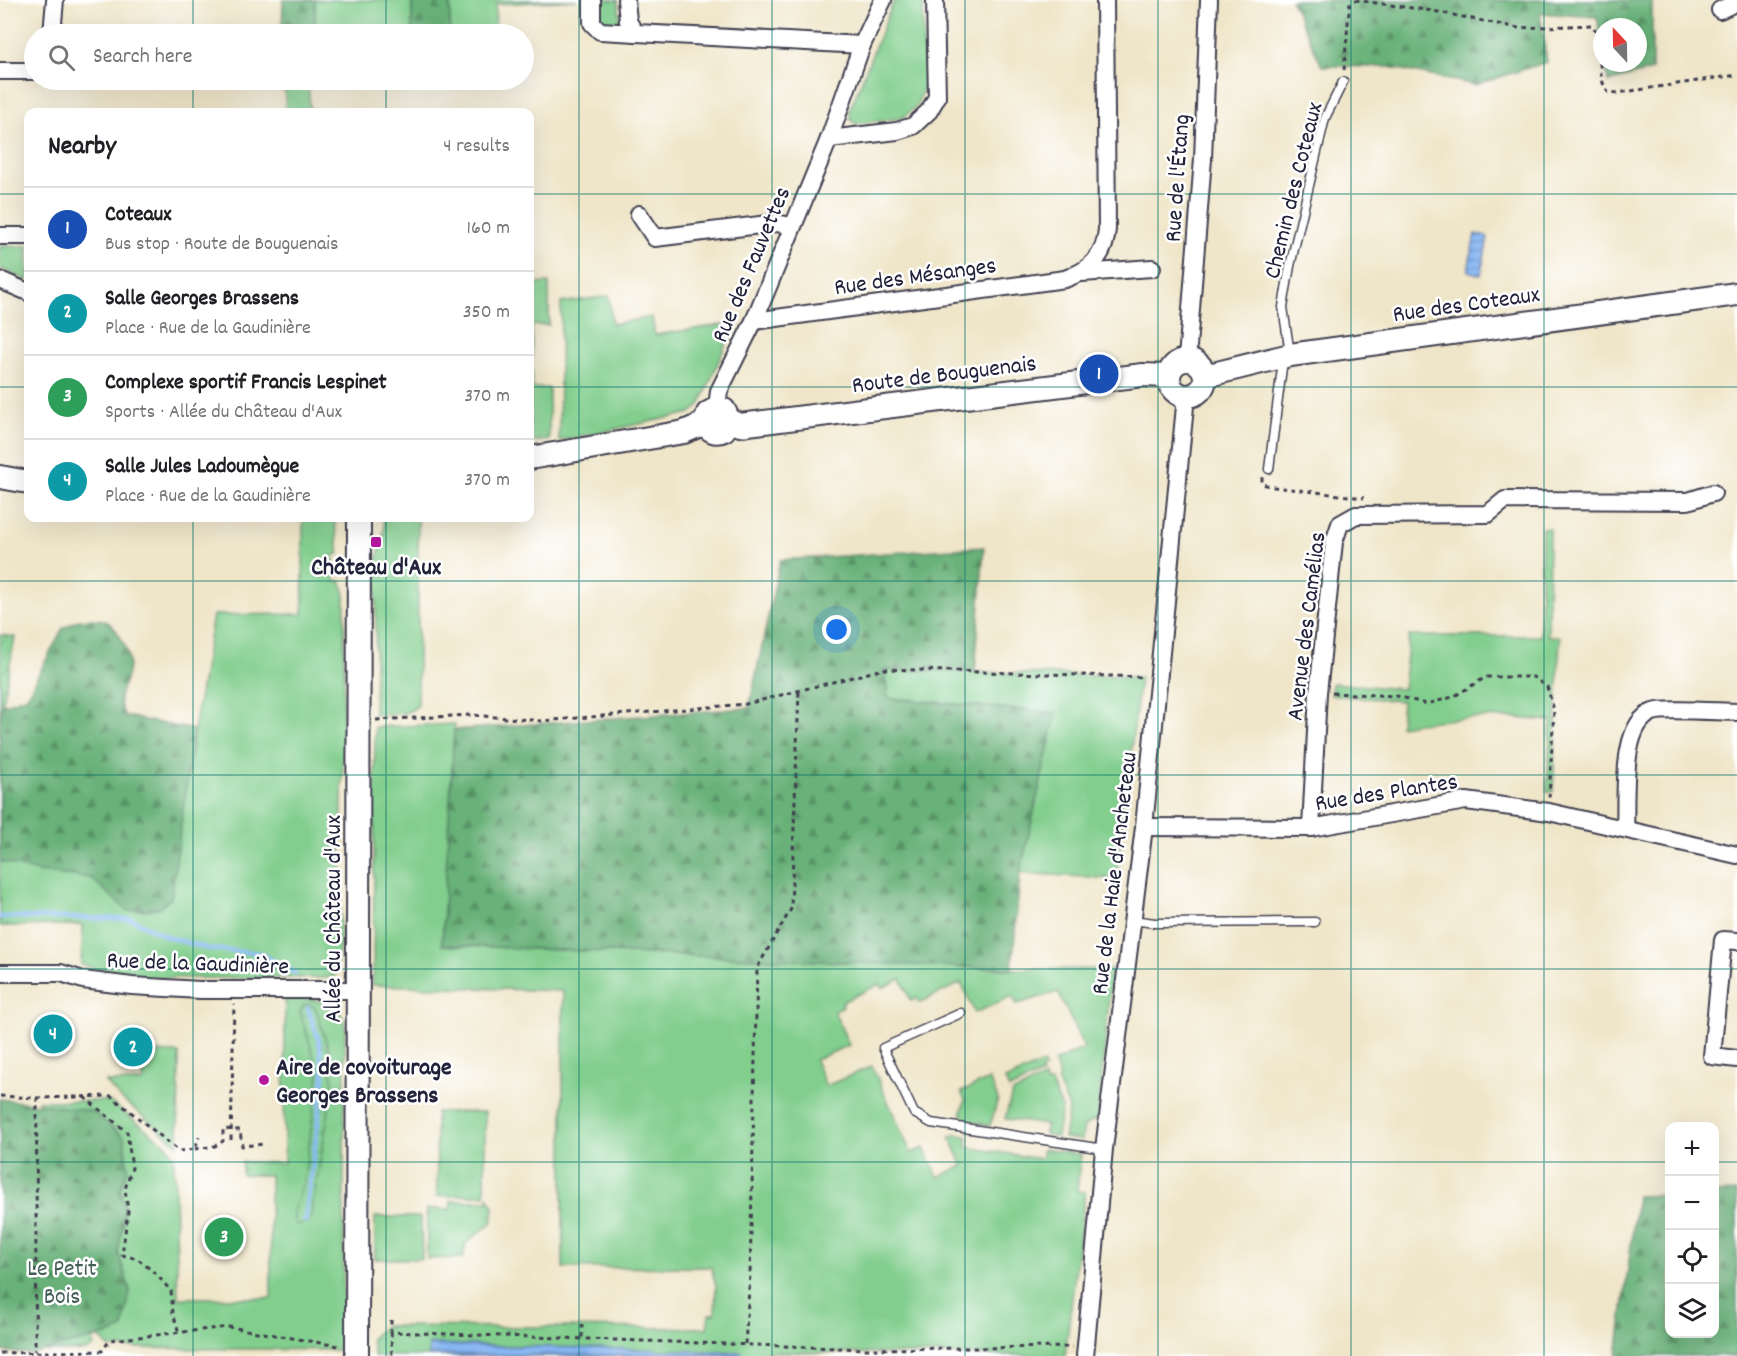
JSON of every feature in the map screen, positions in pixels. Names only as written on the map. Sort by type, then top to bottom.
[{"type":"street","points":[[53,24],[56,0]]},
{"type":"street","points":[[592,0],[592,23],[600,31],[862,45]]},
{"type":"street","points":[[626,0],[628,21],[635,33]]},
{"type":"street","name":"Rue des Fauvettes","points":[[717,417],[719,392],[754,321],[830,139],[862,45],[883,0]]},
{"type":"street","points":[[830,139],[897,131],[913,126],[929,111],[937,97],[935,0]]},
{"type":"street","points":[[1082,273],[1096,262],[1106,244],[1105,0]]},
{"type":"street","name":"Rue de l'Étang","points":[[1187,359],[1203,159],[1209,0]]},
{"type":"street","points":[[1720,10],[1737,2]]},
{"type":"street","points":[[0,71],[24,71]]},
{"type":"street","points":[[639,214],[655,238],[776,223],[792,226]]},
{"type":"street","points":[[0,237],[24,236]]},
{"type":"street","name":"Rue des Mésanges","points":[[754,321],[1065,279],[1082,273],[1152,268]]},
{"type":"street","points":[[0,280],[24,290]]},
{"type":"street","name":"Rue des Coteaux","points":[[1205,376],[1286,355],[1737,294]]},
{"type":"street","points":[[1187,359],[1200,365],[1205,376],[1199,392],[1186,396],[1174,392],[1168,376],[1175,364],[1187,359]]},
{"type":"street","name":"Route de Bouguenais","points":[[534,457],[684,432],[717,417],[740,425],[1143,375],[1168,376]]},
{"type":"street","name":"Rue de la Haie d'Ancheteau","points":[[1085,1351],[1104,1149],[1144,827],[1186,396]]},
{"type":"street","points":[[0,477],[24,481]]},
{"type":"street","name":"Avenue des Camélias","points":[[1311,828],[1318,693],[1334,542],[1340,524],[1356,515],[1365,514],[1488,514],[1505,500],[1688,501],[1713,493]]},
{"type":"street","name":"Allée du Château d'Aux","points":[[357,1352],[359,522]]},
{"type":"street","points":[[1625,829],[1629,744],[1636,726],[1653,712],[1737,712]]},
{"type":"street","name":"Rue des Plantes","points":[[1144,827],[1311,828],[1466,801],[1549,812],[1737,855]]},
{"type":"street","points":[[1737,941],[1723,940],[1712,1056],[1737,1059]]},
{"type":"street","name":"Rue de la Gaudinière","points":[[0,973],[61,973],[82,980],[132,986],[234,990],[358,990]]},
{"type":"lane","name":"Chemin des Coteaux","points":[[1269,469],[1286,355],[1283,308],[1290,266],[1325,118],[1343,82]]},
{"type":"lane","points":[[1132,920],[1155,923],[1315,922]]},
{"type":"lane","points":[[961,1013],[883,1048],[914,1113],[931,1123],[1104,1149]]},
{"type":"path","name":"Chemin des Coteaux","points":[[1343,82],[1350,0]]},
{"type":"path","points":[[1355,0],[1433,11],[1518,28],[1592,25],[1600,35],[1603,85],[1608,92],[1618,93],[1737,75]]},
{"type":"path","points":[[1269,469],[1263,476],[1262,484],[1308,493],[1364,498],[1365,514]]},
{"type":"path","points":[[360,721],[472,715],[543,721],[746,704],[884,669],[1159,678]]},
{"type":"path","points":[[1318,693],[1397,696],[1427,704],[1453,697],[1486,677],[1533,677],[1547,687],[1554,711],[1549,812]]},
{"type":"path","points":[[745,1344],[750,1275],[757,968],[791,909],[799,691]]},
{"type":"path","points":[[231,1140],[234,990]]},
{"type":"path","points":[[0,1096],[37,1098],[111,1096],[179,1151],[215,1146],[223,1141],[224,1129],[231,1128],[240,1130],[242,1146],[266,1144]]},
{"type":"path","points":[[84,1097],[127,1132],[132,1168],[124,1189],[128,1211],[122,1255],[138,1259],[171,1291],[173,1313],[179,1332]]},
{"type":"path","points":[[35,1351],[37,1098]]},
{"type":"path","points":[[195,1149],[198,1137]]},
{"type":"path","points":[[391,1320],[392,1356]]},
{"type":"path","points":[[582,1324],[582,1339]]},
{"type":"path","points":[[0,1353],[102,1352],[110,1340],[229,1327],[357,1352]]},
{"type":"path","points":[[391,1332],[867,1349],[1085,1351]]},
{"type":"green space","points":[[283,0],[315,0],[315,24],[282,24]]},
{"type":"green space","points":[[315,0],[412,0],[412,24],[315,24]]},
{"type":"green space","points":[[412,0],[450,0],[450,24],[412,24]]},
{"type":"green space","points":[[450,0],[577,0],[496,4],[495,24],[450,24]]},
{"type":"green space","points":[[601,0],[618,0],[620,18],[615,24],[606,25],[599,18]]},
{"type":"green space","points":[[894,0],[923,0],[924,85],[917,106],[902,118],[856,124],[851,120],[849,112]]},
{"type":"green space","points":[[1291,0],[1652,0],[1652,70],[1647,71],[1647,18],[1597,18],[1540,13],[1547,62],[1475,85],[1389,67],[1322,66]]},
{"type":"green space","points":[[1606,72],[1645,72],[1608,82]]},
{"type":"green space","points":[[285,90],[309,90],[310,108],[286,108]]},
{"type":"green space","points":[[0,246],[24,246],[24,279],[0,268]]},
{"type":"green space","points":[[549,283],[549,325],[534,325],[534,284]]},
{"type":"green space","points":[[609,296],[612,324],[652,317],[655,335],[735,323],[700,405],[691,413],[559,441],[561,303]]},
{"type":"green space","points":[[534,388],[549,388],[549,440],[534,442]]},
{"type":"green space","points":[[303,522],[335,522],[339,554],[334,555],[335,581],[341,581],[345,595],[340,945],[335,976],[326,978],[129,978],[81,965],[83,925],[0,926],[0,719],[2,705],[194,730],[213,615],[303,614]]},
{"type":"green space","points":[[383,522],[418,522],[418,705],[414,709],[398,714],[374,714],[377,560],[384,530]]},
{"type":"green space","points":[[1542,528],[1549,528],[1548,636],[1560,637],[1553,792],[1547,791],[1551,721],[1475,718],[1400,726],[1402,701],[1331,695],[1332,683],[1403,689],[1409,636],[1540,636]]},
{"type":"green space","points":[[984,547],[975,672],[884,670],[888,698],[1056,713],[1020,873],[1012,969],[442,945],[454,730],[749,708],[780,560]]},
{"type":"green space","points":[[97,619],[108,622],[117,631],[124,644],[129,671],[120,701],[125,716],[194,730],[171,898],[159,908],[128,911],[91,878],[38,872],[0,861],[0,719],[2,705],[27,696],[63,628],[79,620]]},
{"type":"green space","points":[[0,635],[15,637],[0,719]]},
{"type":"green space","points":[[884,669],[1140,677],[1116,879],[1020,873],[1056,713],[888,698]]},
{"type":"green space","points":[[455,724],[442,945],[1012,969],[1112,969],[1098,1118],[1084,1126],[1082,1140],[1064,1138],[1069,1108],[1057,1080],[1060,1077],[1054,1062],[1084,1048],[1058,992],[1017,1004],[1012,996],[975,1013],[961,983],[919,1003],[917,998],[911,1001],[901,979],[882,988],[880,984],[842,1002],[843,1006],[834,1011],[849,1045],[815,1060],[826,1086],[872,1066],[911,1153],[924,1148],[938,1177],[963,1166],[950,1137],[957,1134],[968,1137],[966,1147],[1041,1159],[1043,1149],[1081,1154],[1077,1191],[1085,1192],[1065,1356],[763,1352],[762,1356],[374,1356],[371,1339],[384,1326],[707,1328],[709,1314],[715,1314],[716,1286],[711,1267],[563,1268],[563,991],[373,985],[375,727]]},
{"type":"green space","points":[[306,999],[332,1005],[340,1013],[345,1026],[343,1350],[110,1348],[99,1337],[93,1339],[94,1346],[86,1351],[35,1351],[130,1291],[118,1252],[125,1209],[120,1189],[128,1169],[38,1109],[38,1101],[109,1101],[168,1146],[174,1157],[178,1298],[271,1298],[270,1175],[242,1175],[242,1162],[284,1163],[285,1000]]},
{"type":"green space","points":[[309,1004],[316,1009],[331,1057],[333,1086],[310,1221],[298,1225],[295,1223],[293,1213],[304,1180],[319,1074],[300,1012],[303,1006]]},
{"type":"green space","points":[[145,1052],[179,1053],[178,1145],[118,1096],[106,1082],[143,1082]]},
{"type":"green space","points":[[1043,1063],[1045,1069],[1041,1070],[1042,1074],[1009,1089],[1005,1080]]},
{"type":"green space","points":[[1044,1078],[1046,1083],[1051,1083],[1062,1108],[1057,1137],[1045,1134],[1046,1125],[1005,1119],[1012,1093]]},
{"type":"green space","points":[[989,1079],[998,1099],[990,1126],[966,1120],[961,1112],[965,1100],[961,1092]]},
{"type":"green space","name":"Le Petit Bois","points":[[0,1099],[92,1111],[124,1137],[128,1169],[120,1189],[125,1209],[118,1252],[130,1291],[123,1328],[111,1334],[31,1354],[0,1351]]},
{"type":"green space","points":[[436,1112],[485,1112],[485,1195],[437,1196]]},
{"type":"green space","points":[[1737,1192],[1737,1356],[1617,1356],[1637,1196],[1665,1195],[1665,1338],[1719,1338],[1719,1193]]},
{"type":"green space","points":[[488,1196],[494,1207],[492,1223],[466,1243],[463,1258],[427,1259],[427,1209],[451,1209],[451,1201],[488,1201]]},
{"type":"green space","points":[[375,1217],[421,1217],[422,1259],[375,1259]]},
{"type":"water","points":[[1475,234],[1488,237],[1481,275],[1468,271]]},
{"type":"water","points":[[429,1344],[742,1352],[742,1356],[429,1356]]},
{"type":"waterway","points":[[0,917],[132,919],[165,936],[209,949],[259,953],[295,973]]},
{"type":"waterway","points":[[305,1221],[324,1077],[319,1041],[308,1008]]},
{"type":"place","name":"Coteaux","points":[[1099,374]]},
{"type":"place","name":"Château d'Aux","points":[[376,542]]},
{"type":"place","name":"Salle Jules Ladoumègue","points":[[53,1034]]},
{"type":"place","name":"Salle Georges Brassens","points":[[133,1047]]},
{"type":"place","name":"Aire de covoiturage Georges Brassens","points":[[264,1080]]},
{"type":"place","name":"Complexe sportif Francis Lespinet","points":[[224,1237]]}]
